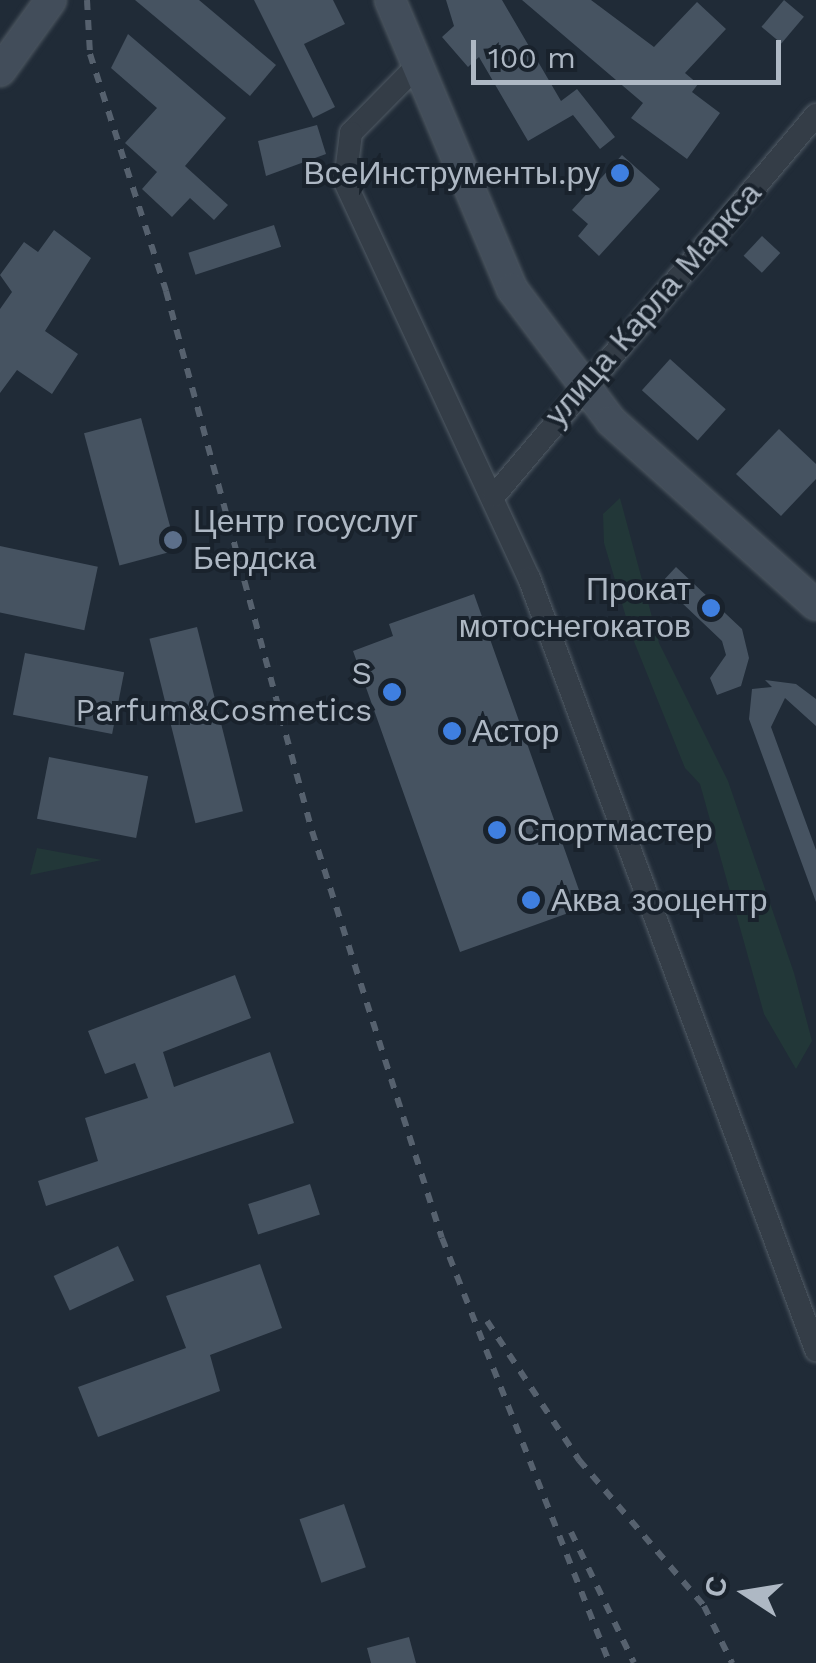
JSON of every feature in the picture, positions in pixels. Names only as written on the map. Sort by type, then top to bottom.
[{"type":"main road","points":[[0,71],[52,0]]},
{"type":"main road","points":[[390,0],[512,290],[580,385],[651,462],[816,606]]},
{"type":"street","points":[[418,65],[351,134],[345,182],[494,496],[816,1350]]},
{"type":"street","name":"улица Карла Маркса","points":[[494,496],[580,385],[816,116]]},
{"type":"green space","points":[[620,498],[659,643],[728,781],[794,973],[812,1041],[796,1069],[764,1014],[700,784],[685,768],[631,634],[604,543],[603,514]]},
{"type":"green space","points":[[37,848],[102,860],[30,875]]},
{"type":"building","points":[[135,0],[199,0],[276,65],[250,96]]},
{"type":"building","points":[[254,0],[333,0],[345,24],[304,44],[335,107],[313,118]]},
{"type":"building","points":[[446,0],[502,0],[561,101],[577,89],[615,137],[600,149],[573,115],[528,141],[479,57],[468,67],[442,37],[454,26]]},
{"type":"building","points":[[522,0],[591,0],[654,47],[697,2],[726,29],[685,73],[698,84],[692,92],[720,113],[687,159],[631,118],[643,103]]},
{"type":"building","points":[[784,0],[804,17],[781,44],[762,27]]},
{"type":"building","points":[[128,34],[226,118],[185,166],[228,205],[214,220],[190,198],[172,217],[142,189],[157,172],[125,143],[157,108],[111,68]]},
{"type":"building","points":[[317,125],[326,154],[266,176],[258,141]]},
{"type":"building","points":[[622,155],[660,189],[599,256],[578,236],[588,224],[572,210]]},
{"type":"building","points":[[274,225],[281,247],[196,275],[188,253]]},
{"type":"building","points":[[54,230],[91,258],[45,331],[78,354],[52,394],[17,370],[0,393],[0,309],[12,292],[0,275],[24,242],[38,252]]},
{"type":"building","points":[[762,236],[780,253],[762,273],[744,256]]},
{"type":"building","points":[[670,359],[726,409],[698,440],[642,390]]},
{"type":"building","points":[[141,418],[176,550],[119,566],[84,433]]},
{"type":"building","points":[[779,429],[816,464],[816,479],[781,516],[736,474]]},
{"type":"building","points":[[0,546],[98,567],[84,630],[0,612]]},
{"type":"building","points":[[676,567],[742,629],[749,658],[741,686],[717,695],[710,678],[726,655],[722,641],[661,583]]},
{"type":"building","name":"Астор","points":[[474,594],[585,907],[460,952],[353,651],[393,636],[389,624]]},
{"type":"building","points":[[197,627],[243,811],[195,823],[149,639]]},
{"type":"building","points":[[25,653],[124,672],[112,734],[13,715]]},
{"type":"building","points":[[765,680],[796,684],[816,699],[816,726],[785,698],[771,727],[816,850],[816,902],[749,719],[752,689],[772,687]]},
{"type":"building","points":[[49,757],[148,776],[136,838],[37,819]]},
{"type":"building","points":[[235,975],[251,1018],[163,1052],[174,1087],[270,1052],[294,1123],[46,1206],[38,1181],[98,1161],[85,1118],[148,1098],[135,1063],[105,1074],[88,1031]]},
{"type":"building","points":[[310,1184],[320,1214],[258,1235],[248,1204]]},
{"type":"building","points":[[118,1246],[134,1280],[70,1310],[54,1276]]},
{"type":"building","points":[[260,1264],[282,1328],[210,1355],[220,1391],[98,1437],[78,1387],[186,1348],[166,1296]]},
{"type":"building","points":[[344,1504],[366,1567],[321,1583],[300,1519]]},
{"type":"building","points":[[409,1637],[416,1663],[371,1663],[367,1648]]},
{"type":"railway","points":[[87,0],[90,54],[166,291],[312,831],[442,1238],[609,1663]]},
{"type":"railway","points":[[487,1321],[579,1460],[704,1606],[732,1663]]},
{"type":"railway","points":[[571,1532],[634,1663]]},
{"type":"place","name":"ВсеИнструменты.ру","points":[[620,173]]},
{"type":"place","name":"Центр госуслуг Бердска","points":[[173,540]]},
{"type":"place","name":"Прокат мотоснегокатов","points":[[711,608]]},
{"type":"place","name":"S Parfum&Cosmetics","points":[[392,692]]},
{"type":"place","name":"Астор","points":[[452,731]]},
{"type":"place","name":"Спортмастер","points":[[497,830]]},
{"type":"place","name":"Аква зооцентр","points":[[531,900]]}]
